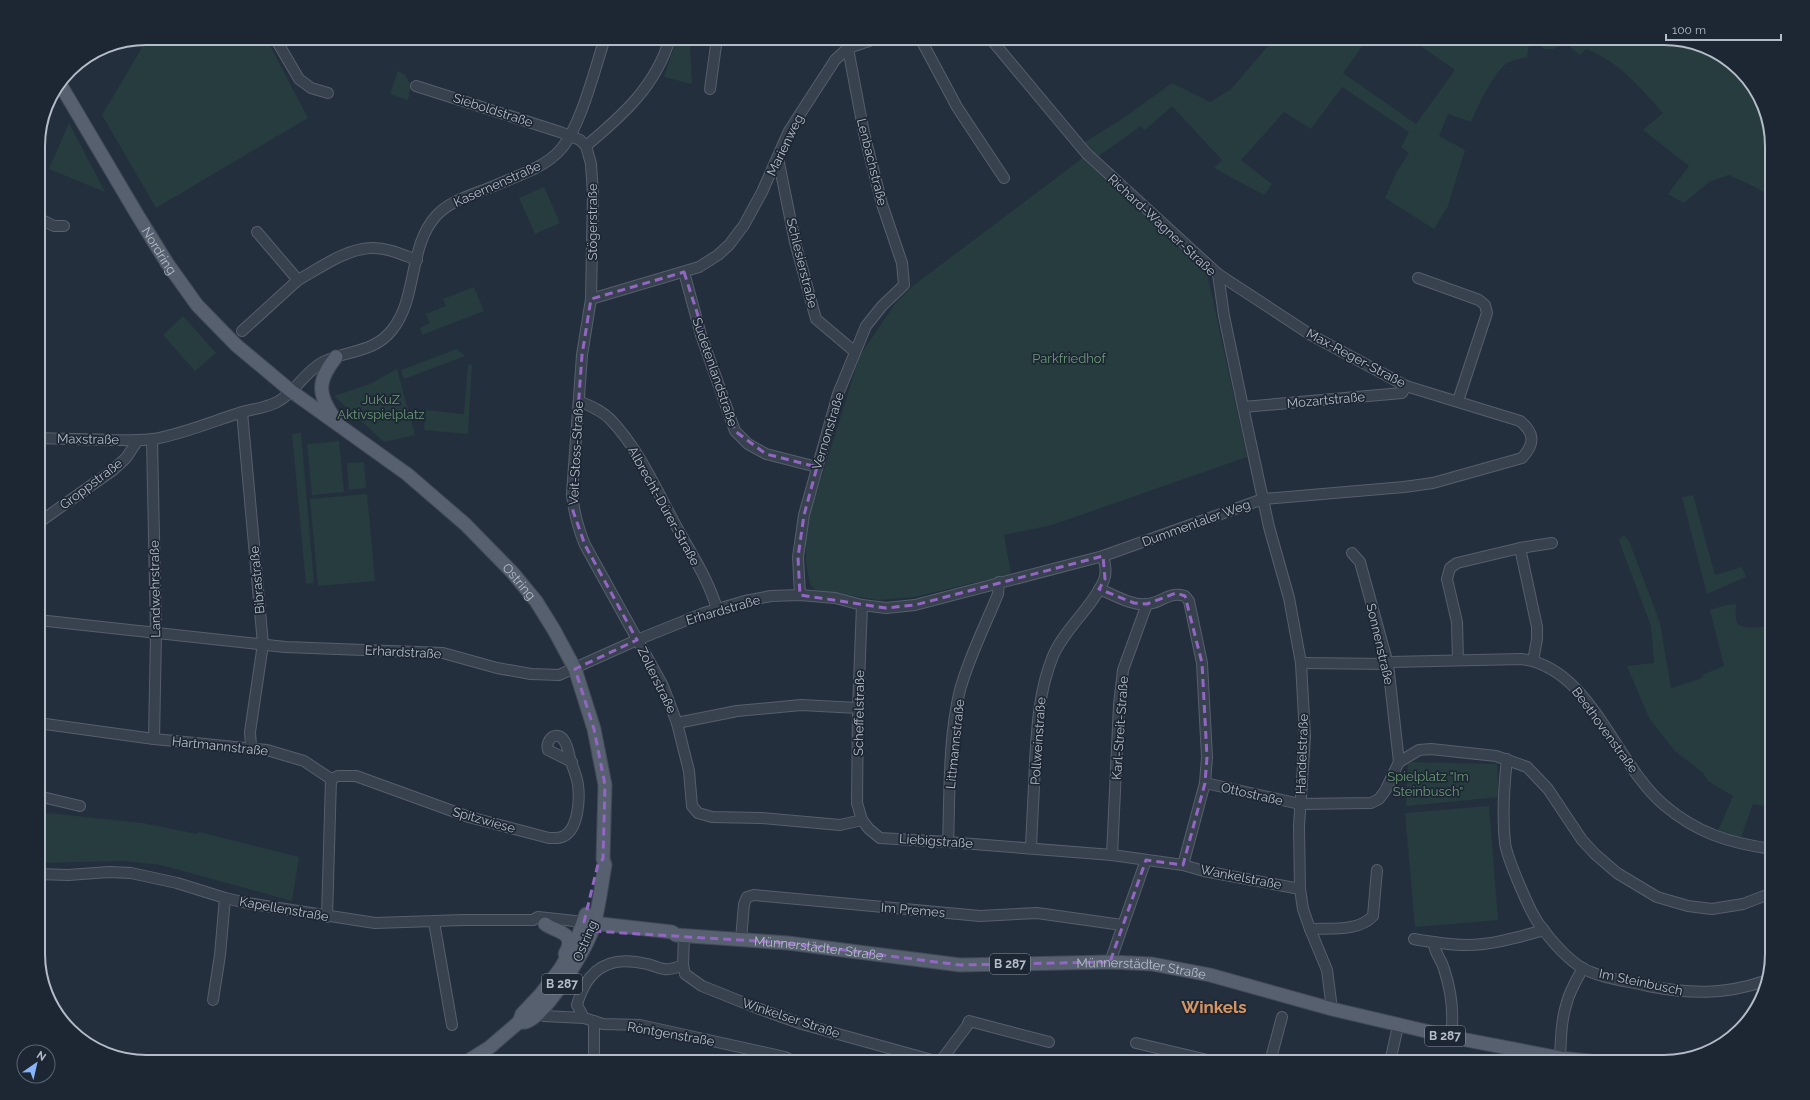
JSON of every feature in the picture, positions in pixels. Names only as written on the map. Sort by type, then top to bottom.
[{"type":"main road","name":"Nordring","points":[[63,89],[167,263],[197,305],[236,345],[291,391]]},
{"type":"main road","points":[[336,357],[328,368],[321,387],[325,405],[340,427]]},
{"type":"main road","name":"Ostring","points":[[291,391],[407,474],[465,524],[512,572],[536,601],[575,669],[594,729],[605,785],[603,859],[605,865],[580,957],[538,1013],[528,1022],[519,1022]]},
{"type":"main road","points":[[539,922],[560,930],[568,939],[568,949],[556,968],[556,975]]},
{"type":"main road","name":"Ostring","points":[[477,1055],[490,1047],[519,1022],[522,1014],[556,975],[588,927]]},
{"type":"main road","name":"Münnerstädter Straße","points":[[588,927],[672,932],[680,935],[788,943],[960,965],[1110,962],[1152,964],[1184,969],[1398,1026],[1544,1055]]},
{"type":"street","points":[[279,45],[299,79],[310,88],[328,93]]},
{"type":"street","name":"Kasernenstraße","points":[[242,412],[275,404],[317,366],[336,357],[381,342],[393,329],[402,312],[416,260],[428,226],[437,214],[451,204],[546,162],[560,150],[570,137],[577,121],[603,45]]},
{"type":"street","points":[[570,137],[580,140],[586,146],[637,100],[658,71],[667,45]]},
{"type":"street","points":[[710,89],[716,45]]},
{"type":"street","name":"Marienweg","points":[[684,272],[704,266],[729,245],[744,225],[762,192],[789,131],[846,45]]},
{"type":"street","name":"Lenbachstraße","points":[[847,45],[864,133],[882,204],[902,263],[904,285]]},
{"type":"street","points":[[924,45],[957,107],[1004,178]]},
{"type":"street","name":"Richard-Wagner-Straße","points":[[996,45],[1086,153],[1218,274],[1224,316],[1242,407],[1263,499]]},
{"type":"street","name":"Sieboldstraße","points":[[416,86],[553,129],[570,137]]},
{"type":"street","name":"Stögerstraße","points":[[586,146],[591,164],[593,194],[591,299]]},
{"type":"street","name":"Schlesierstraße","points":[[778,158],[795,242],[816,319],[854,352]]},
{"type":"street","points":[[45,222],[54,226],[64,226]]},
{"type":"street","points":[[257,232],[298,280]]},
{"type":"street","points":[[242,330],[298,280],[357,250],[377,248],[416,260]]},
{"type":"street","points":[[591,299],[684,272]]},
{"type":"street","name":"Sudetenlandstraße","points":[[684,272],[701,335],[734,431],[748,444],[766,454],[817,467]]},
{"type":"street","name":"Max-Reger-Straße","points":[[1218,274],[1311,335],[1406,386],[1520,421],[1528,427],[1532,438],[1530,450]]},
{"type":"street","points":[[1418,278],[1479,300],[1485,305],[1487,312],[1458,401]]},
{"type":"street","name":"Vernonstraße","points":[[800,595],[798,557],[804,516],[838,394],[866,326],[882,306],[904,285]]},
{"type":"street","name":"Veit-Stoss-Straße","points":[[591,299],[582,355],[578,401],[572,494],[573,511],[585,546],[637,640]]},
{"type":"street","name":"Mozartstraße","points":[[1242,407],[1402,393],[1406,386]]},
{"type":"street","name":"Albrecht-Dürer-Straße","points":[[578,401],[598,410],[609,419],[633,448],[713,595],[717,609]]},
{"type":"street","name":"Maxstraße","points":[[45,438],[152,439],[170,436],[242,412]]},
{"type":"street","name":"Bibrastraße","points":[[242,412],[263,644],[250,732],[251,747]]},
{"type":"street","name":"Landwehrstraße","points":[[152,439],[156,634],[154,739]]},
{"type":"street","name":"Groppstraße","points":[[45,518],[113,470],[126,458],[138,440]]},
{"type":"street","name":"Dummentaler Weg","points":[[862,606],[886,608],[915,605],[1103,556],[1263,499],[1404,487],[1433,483],[1522,458],[1530,450]]},
{"type":"street","name":"Händelstraße","points":[[1263,499],[1269,527],[1289,598],[1301,663],[1305,736],[1300,804],[1300,889],[1303,909],[1327,970],[1332,1009]]},
{"type":"street","points":[[1458,660],[1457,622],[1447,579],[1450,568],[1457,563],[1520,548],[1552,543]]},
{"type":"street","points":[[1520,548],[1537,627],[1537,639],[1532,661]]},
{"type":"street","name":"Sonnenstraße","points":[[1352,553],[1360,562],[1388,664],[1399,762]]},
{"type":"street","name":"Pollweinstraße","points":[[1031,848],[1037,719],[1041,694],[1053,655],[1061,641],[1091,604],[1105,579],[1106,567],[1103,556]]},
{"type":"street","name":"Littmannstraße","points":[[948,842],[950,772],[955,716],[967,667],[998,594],[999,582]]},
{"type":"street","points":[[1099,589],[1134,603],[1147,604],[1176,593],[1186,596],[1189,601],[1202,663],[1207,757],[1205,783],[1183,865]]},
{"type":"street","name":"Erhardstraße","points":[[45,621],[156,634],[263,644],[327,649],[443,653],[497,668],[531,674],[559,675],[637,640],[717,609],[745,601],[771,596],[800,595],[835,598],[862,606]]},
{"type":"street","name":"Karl-Streit-Straße","points":[[1112,855],[1119,705],[1123,670],[1147,604]]},
{"type":"street","name":"Scheffelstraße","points":[[862,606],[858,708],[857,803],[862,820]]},
{"type":"street","name":"Zollerstraße","points":[[637,640],[663,686],[677,723],[689,771],[692,806],[698,813],[712,817],[761,818],[840,825],[862,820]]},
{"type":"street","name":"Beethovenstraße","points":[[1301,663],[1388,664],[1390,662],[1458,660],[1532,661],[1553,669],[1573,684],[1644,784],[1663,804],[1684,821],[1716,837],[1732,842],[1765,848]]},
{"type":"street","points":[[677,723],[737,711],[801,705],[858,708]]},
{"type":"street","name":"Hartmannstraße","points":[[45,724],[154,739],[251,747],[281,753],[304,761],[330,779]]},
{"type":"street","points":[[1399,762],[1420,750],[1431,749],[1507,758],[1527,767],[1548,789],[1582,840],[1595,854],[1617,873],[1657,897],[1688,906],[1712,909],[1743,904],[1765,896]]},
{"type":"street","name":"Im Steinbusch","points":[[1507,758],[1504,785],[1506,844],[1515,873],[1538,923],[1556,946],[1583,968],[1606,977],[1676,991],[1703,993],[1731,990],[1761,982]]},
{"type":"street","name":"Spitzwiese","points":[[330,779],[338,776],[356,776],[469,817],[548,838],[557,838],[564,836],[570,831],[576,812],[578,786],[572,762]]},
{"type":"street","name":"Ottostraße","points":[[1205,783],[1300,804],[1371,804],[1379,799],[1385,791],[1399,762]]},
{"type":"street","points":[[327,917],[330,779]]},
{"type":"street","points":[[45,798],[80,806]]},
{"type":"street","name":"Liebigstraße","points":[[862,820],[868,829],[880,838],[1112,855],[1183,865]]},
{"type":"street","points":[[1110,962],[1146,860]]},
{"type":"street","name":"Wankelstraße","points":[[1183,865],[1204,871],[1300,889]]},
{"type":"street","points":[[1310,929],[1345,928],[1363,924],[1368,921],[1373,916],[1377,870]]},
{"type":"street","name":"Kapellenstraße","points":[[45,874],[68,875],[109,872],[131,873],[177,883],[225,898],[327,917],[375,923],[539,922],[588,927]]},
{"type":"street","name":"Im Premes","points":[[741,940],[744,904],[747,897],[754,895],[980,916],[1037,913],[1122,925]]},
{"type":"street","points":[[212,1000],[220,955],[225,898]]},
{"type":"street","points":[[434,922],[452,1025]]},
{"type":"street","points":[[1414,939],[1434,943],[1466,945],[1494,942],[1544,930]]},
{"type":"street","points":[[594,1055],[589,1020],[577,1005],[581,991],[594,973],[602,966],[613,962],[630,961],[665,969],[683,965],[680,935]]},
{"type":"street","points":[[1434,943],[1435,952],[1441,960],[1449,988],[1452,1026],[1450,1037]]},
{"type":"street","name":"Winkelser Straße","points":[[683,965],[685,974],[702,986],[757,1008],[802,1024],[915,1055]]},
{"type":"street","points":[[1560,1055],[1562,1020],[1566,1003],[1570,991],[1583,968]]},
{"type":"street","name":"Röntgenstraße","points":[[538,1013],[544,1016],[589,1020],[603,1024],[640,1025],[776,1055]]},
{"type":"street","points":[[1272,1055],[1282,1017]]},
{"type":"street","name":"Winkelser Straße","points":[[945,1055],[967,1026],[969,1021],[1049,1042]]},
{"type":"street","points":[[1392,1055],[1398,1026]]},
{"type":"street","points":[[1136,1043],[1187,1055]]},
{"type":"highlighted area","points":[[684,272],[735,431],[766,454],[817,467],[804,515],[798,557],[800,595],[886,608],[915,605],[1103,556],[1105,579],[1099,589],[1134,603],[1147,604],[1176,593],[1185,596],[1202,663],[1207,757],[1205,783],[1183,865],[1146,860],[1110,962],[960,965],[788,943],[592,931],[594,924],[584,922],[598,864],[603,859],[605,785],[594,729],[575,669],[637,640],[585,545],[573,511],[572,494],[582,355],[591,299]]},
{"type":"green space","points":[[270,45],[308,118],[156,208],[102,115],[143,46]]},
{"type":"green space","points":[[675,45],[690,45],[692,84],[664,77]]},
{"type":"green space","points":[[1269,45],[1363,45],[1343,73],[1416,124],[1455,70],[1419,45],[1529,45],[1527,57],[1509,62],[1498,72],[1487,89],[1471,122],[1448,114],[1439,136],[1465,150],[1448,206],[1434,229],[1385,198],[1397,171],[1409,153],[1401,147],[1409,132],[1342,87],[1311,129],[1284,112],[1241,160],[1272,184],[1264,195],[1214,168],[1222,160],[1172,106],[1145,130],[1141,126],[1093,160],[1080,145],[1122,119],[1172,83],[1210,102],[1230,90]]},
{"type":"green space","points":[[1540,45],[1563,45],[1553,49],[1544,49]]},
{"type":"green space","points":[[1569,45],[1677,46],[1690,48],[1703,53],[1731,70],[1748,90],[1755,101],[1760,114],[1765,139],[1765,193],[1729,175],[1709,182],[1684,203],[1668,194],[1689,166],[1643,130],[1663,113],[1619,68],[1598,54],[1586,49],[1580,55]]},
{"type":"green space","points":[[398,71],[405,75],[411,85],[408,100],[390,94]]},
{"type":"green space","points":[[69,123],[105,192],[49,169]]},
{"type":"green space","name":"Parkfriedhof","points":[[1084,157],[1206,268],[1247,457],[1052,525],[1004,535],[1011,574],[915,597],[878,600],[815,590],[810,584],[806,563],[806,536],[812,508],[860,355],[895,304],[914,285]]},
{"type":"green space","points":[[544,187],[560,223],[535,234],[519,198]]},
{"type":"green space","points":[[474,287],[484,311],[422,335],[420,328],[430,323],[426,314],[446,306],[443,299]]},
{"type":"green space","points":[[183,316],[216,353],[195,371],[163,335]]},
{"type":"green space","points":[[457,349],[465,356],[404,379],[401,370]]},
{"type":"green space","points":[[468,365],[472,365],[468,434],[424,430],[426,410],[464,414]]},
{"type":"green space","name":"JuKuZ Aktivspielplatz","points":[[397,369],[415,435],[384,442],[334,396],[370,384]]},
{"type":"green space","points":[[301,433],[314,583],[306,584],[292,434]]},
{"type":"green space","points":[[339,441],[344,492],[312,495],[307,444]]},
{"type":"green space","points":[[364,462],[366,488],[349,490],[347,463]]},
{"type":"green space","points":[[367,494],[375,581],[318,586],[310,499]]},
{"type":"green space","points":[[1693,495],[1715,575],[1742,567],[1746,577],[1707,594],[1682,497]]},
{"type":"green space","points":[[1624,536],[1629,541],[1660,623],[1671,688],[1700,679],[1704,674],[1724,666],[1710,610],[1726,605],[1736,604],[1736,620],[1738,624],[1751,628],[1765,627],[1765,807],[1753,804],[1741,838],[1718,831],[1733,796],[1708,781],[1703,773],[1675,751],[1649,718],[1627,666],[1654,663],[1651,626],[1619,541],[1621,537]]},
{"type":"green space","name":"Spielplatz \"Im Steinbusch\"","points":[[1408,762],[1497,764],[1499,797],[1408,806],[1406,805]]},
{"type":"green space","points":[[1489,806],[1498,920],[1415,927],[1405,813]]},
{"type":"green space","points":[[45,813],[142,823],[197,834],[199,832],[299,857],[292,901],[161,865],[123,861],[45,863]]},
{"type":"district","name":"Winkels","points":[[1214,1007]]}]
